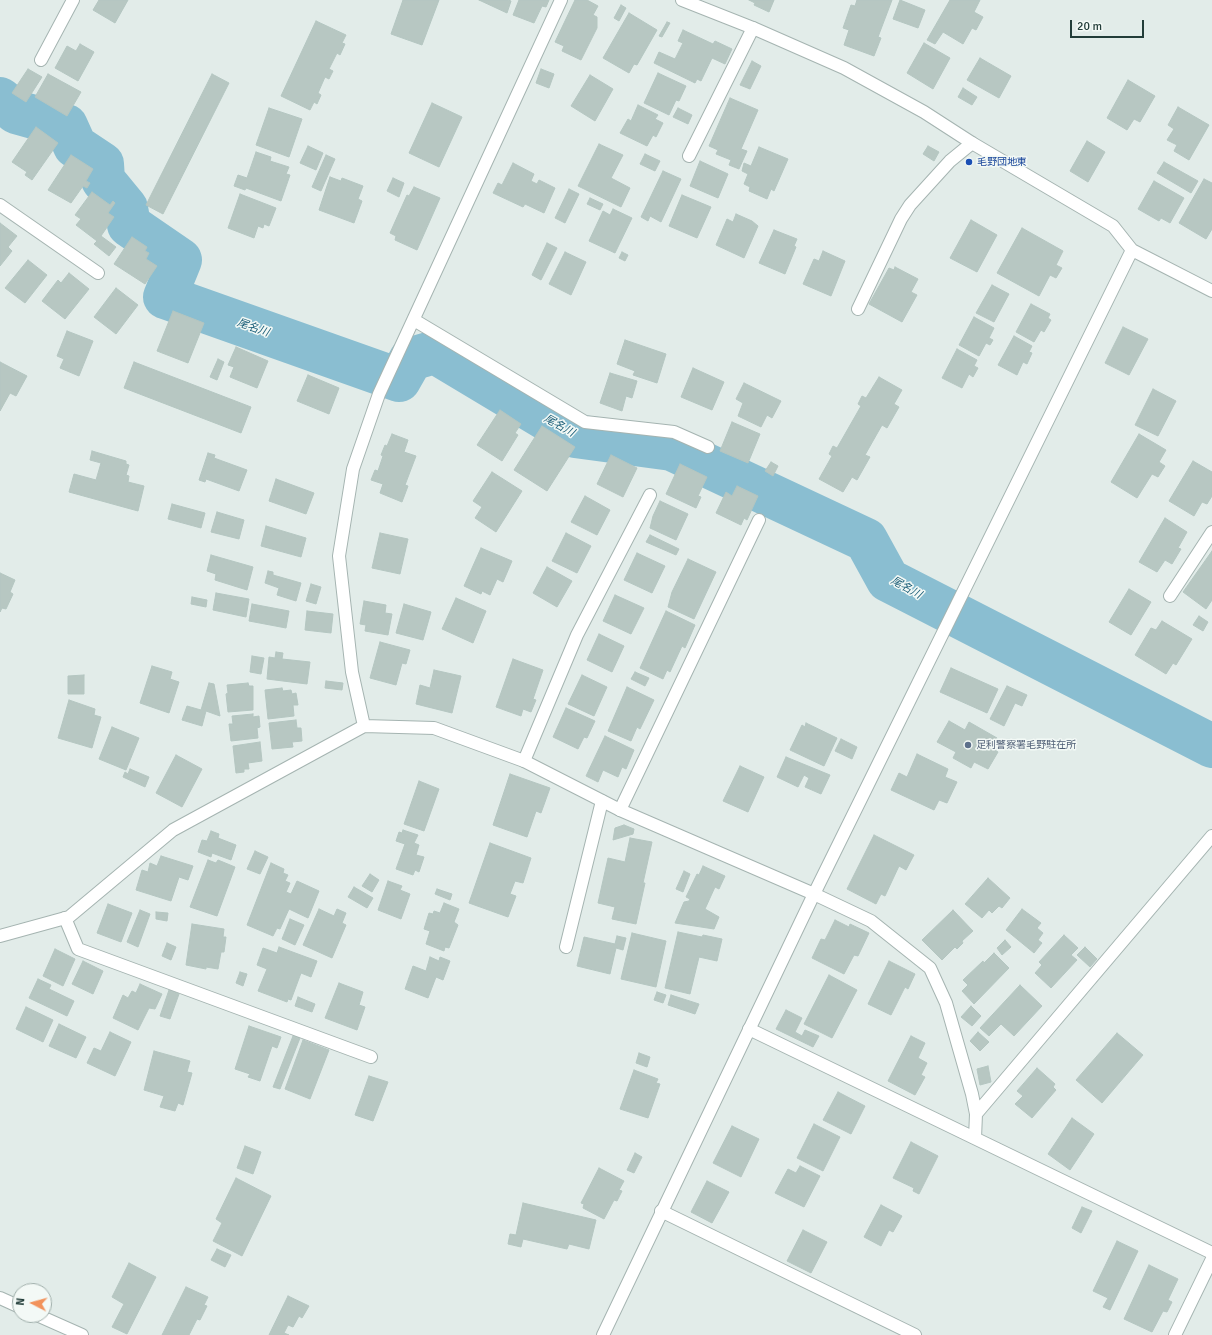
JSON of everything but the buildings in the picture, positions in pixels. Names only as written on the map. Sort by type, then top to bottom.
[{"type":"street","points":[[41,60],[73,0]]},
{"type":"street","points":[[364,726],[352,672],[339,556],[353,469],[380,394],[414,320],[419,305],[561,0]]},
{"type":"street","points":[[682,0],[753,28],[844,68],[924,112],[972,143],[1113,226],[1132,250],[1212,291]]},
{"type":"street","points":[[688,156],[753,28]]},
{"type":"street","points":[[858,309],[901,219],[910,205],[950,161],[972,143]]},
{"type":"street","points":[[0,205],[98,273]]},
{"type":"street","points":[[603,1335],[814,894],[1132,250]]},
{"type":"street","points":[[414,320],[585,422],[674,432],[708,447]]},
{"type":"street","points":[[524,761],[577,635],[650,495]]},
{"type":"street","points":[[620,810],[759,520]]},
{"type":"street","points":[[1170,596],[1212,532]]},
{"type":"street","points":[[0,936],[70,917],[173,830],[364,726],[434,728],[524,761],[620,810],[814,894],[871,921],[930,968],[946,1003],[976,1114],[975,1138]]},
{"type":"street","points":[[566,947],[602,801]]},
{"type":"street","points":[[976,1114],[1212,836]]},
{"type":"street","points":[[65,918],[78,949],[371,1057]]},
{"type":"street","points":[[749,1029],[1212,1253]]},
{"type":"street","points":[[661,1211],[915,1335]]},
{"type":"street","points":[[1175,1335],[1212,1259]]},
{"type":"street","points":[[0,1298],[12,1303]]},
{"type":"street","points":[[52,1322],[82,1335]]},
{"type":"waterway","name":"尾名川","points":[[0,99],[16,112],[66,126],[75,146],[102,164],[103,180],[126,208],[129,225],[180,260],[165,297],[399,380],[411,359],[435,352],[575,436],[672,449],[866,540],[888,580],[1212,746]]},
{"type":"place","name":"毛野団地東","points":[[969,162]]},
{"type":"place","name":"足利警察署毛野駐在所","points":[[968,745]]}]
